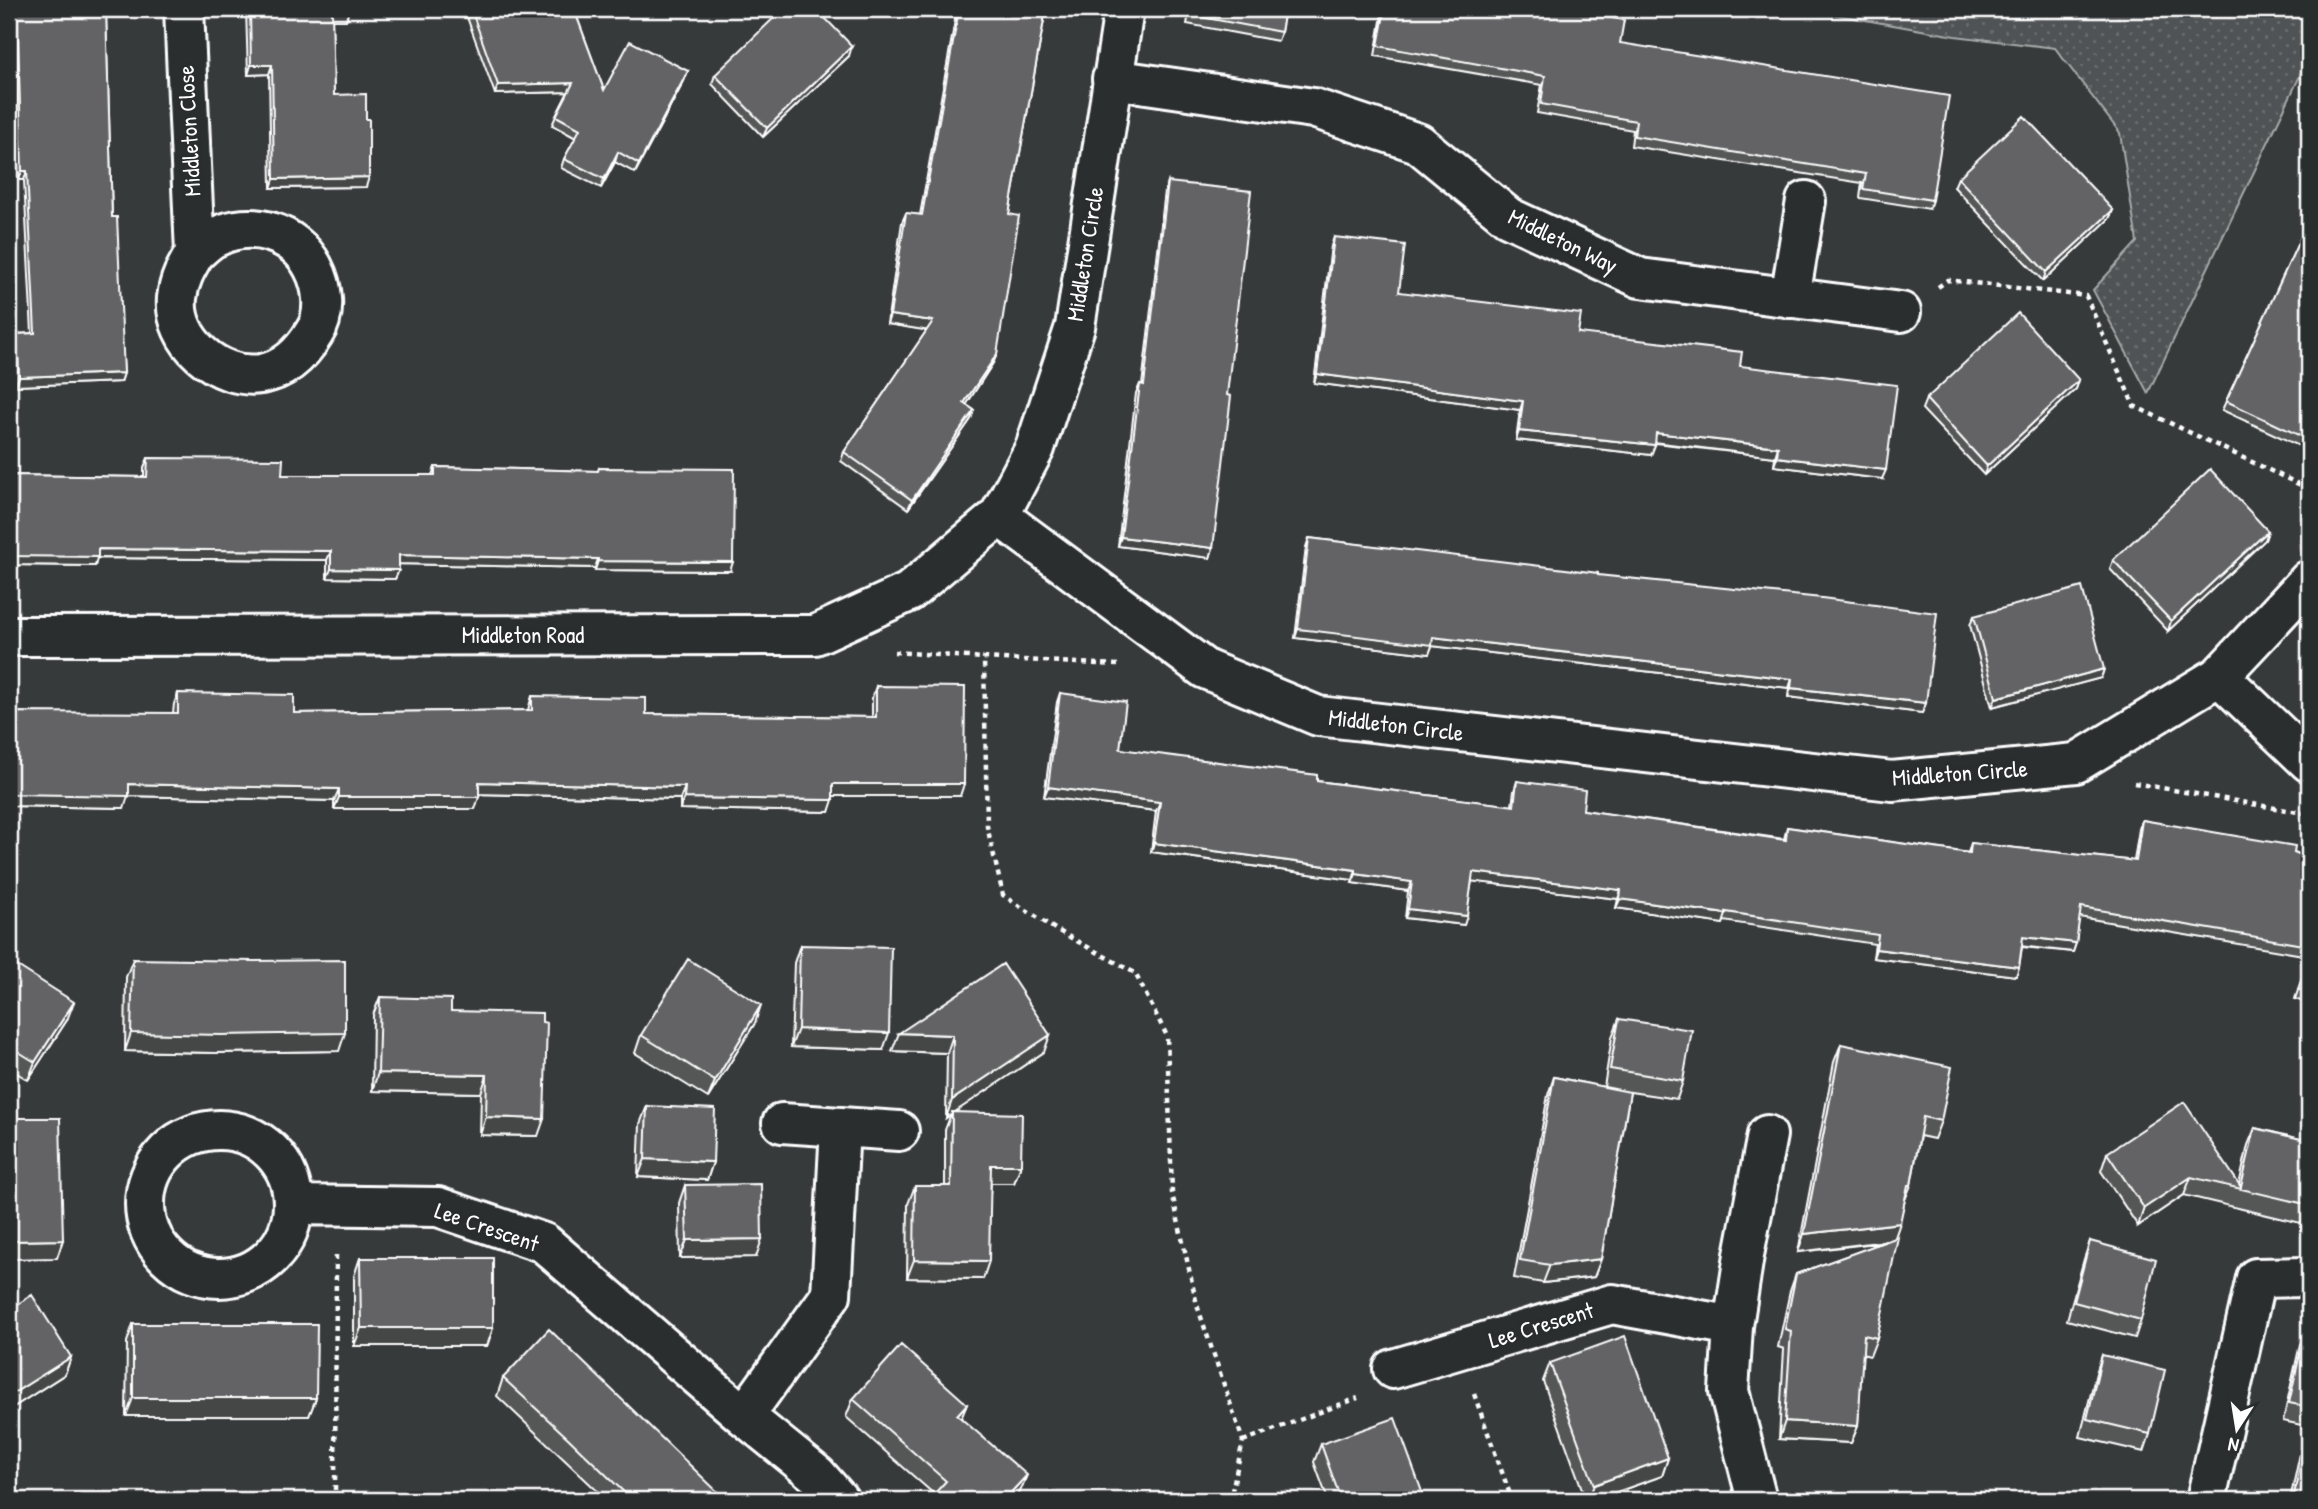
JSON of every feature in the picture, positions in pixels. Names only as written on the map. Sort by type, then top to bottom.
[{"type":"street","name":"Middleton Close","points":[[184,9],[195,253]]},
{"type":"street","name":"Middleton Circle","points":[[1124,9],[1075,327],[1035,448],[999,516],[1205,669],[1318,716],[1892,781],[2076,763],[2219,676],[2309,580]]},
{"type":"street","name":"Middleton Way","points":[[1112,79],[1313,108],[1418,143],[1508,217],[1640,278],[1901,312]]},
{"type":"street","points":[[1790,298],[1806,201]]},
{"type":"street","name":"Middleton Road","points":[[9,636],[815,635],[909,592],[999,516]]},
{"type":"street","points":[[2219,676],[2309,762]]},
{"type":"street","points":[[782,1123],[899,1131]]},
{"type":"street","points":[[744,1416],[831,1295],[839,1127]]},
{"type":"street","points":[[1757,1500],[1729,1391],[1732,1326],[1767,1135]]},
{"type":"street","name":"Lee Crescent","points":[[294,1205],[438,1207],[544,1243],[744,1416],[817,1475],[838,1500]]},
{"type":"street","points":[[2206,1500],[2256,1278],[2309,1277]]},
{"type":"street","name":"Lee Crescent","points":[[1393,1369],[1612,1304],[1732,1326]]},
{"type":"path","points":[[1901,312],[1948,280],[2086,296],[2134,406],[2309,489]]},
{"type":"path","points":[[1122,665],[984,658],[987,825],[1003,895],[1055,929],[1135,973],[1167,1036],[1172,1194],[1197,1305],[1244,1441],[1230,1500]]},
{"type":"path","points":[[2076,763],[2128,782],[2309,814]]},
{"type":"path","points":[[335,1500],[336,1206]]},
{"type":"path","points":[[1458,1350],[1512,1500]]},
{"type":"path","points":[[1244,1441],[1379,1390],[1393,1369]]},
{"type":"shaded area","points":[[1803,9],[2309,9],[2309,57],[2148,393],[2093,290],[2137,242],[2120,133],[2055,48],[1955,36]]},
{"type":"building","points":[[17,9],[106,9],[112,217],[117,217],[124,373],[19,377],[17,334],[35,333],[27,171],[22,171]]},
{"type":"building","points":[[250,9],[349,9],[332,11],[334,95],[366,94],[369,177],[274,179],[272,65],[251,65]]},
{"type":"building","points":[[471,9],[574,9],[604,90],[630,41],[688,71],[639,164],[618,152],[604,179],[564,159],[580,129],[556,116],[573,83],[498,85]]},
{"type":"building","points":[[783,9],[824,9],[823,16],[852,46],[767,128],[715,75]]},
{"type":"building","points":[[959,9],[1046,9],[1009,214],[1019,216],[997,354],[964,403],[974,410],[912,500],[844,452],[933,321],[890,315],[906,213],[922,215]]},
{"type":"building","points":[[1191,9],[1285,9],[1281,32],[1190,15]]},
{"type":"building","points":[[1385,9],[1560,9],[1624,20],[1620,43],[1949,96],[1932,200],[1863,189],[1866,174],[1634,136],[1636,121],[1541,104],[1545,76],[1378,46]]},
{"type":"building","points":[[2024,116],[2113,210],[2046,272],[1958,178]]},
{"type":"building","points":[[1168,182],[1251,191],[1227,395],[1231,396],[1213,548],[1121,537],[1140,384],[1144,385]]},
{"type":"building","points":[[2309,219],[2309,440],[2226,401]]},
{"type":"building","points":[[1334,237],[1405,245],[1399,292],[1581,314],[1578,333],[1742,352],[1740,366],[1897,385],[1886,470],[1777,457],[1778,447],[1656,433],[1655,445],[1519,431],[1523,401],[1317,374]]},
{"type":"building","points":[[2018,313],[2079,380],[1987,466],[1926,399]]},
{"type":"building","points":[[148,458],[283,459],[282,475],[435,475],[435,467],[598,471],[599,468],[734,469],[733,562],[399,555],[399,570],[331,569],[331,551],[98,549],[98,557],[9,556],[9,475],[147,477]]},
{"type":"building","points":[[2210,469],[2268,531],[2171,621],[2113,560]]},
{"type":"building","points":[[1309,538],[1598,575],[1937,613],[1926,703],[1791,688],[1792,679],[1433,637],[1432,645],[1298,629]]},
{"type":"building","points":[[2082,587],[2104,669],[1996,698],[1974,616]]},
{"type":"building","points":[[876,686],[965,687],[964,784],[833,784],[833,800],[684,798],[685,787],[479,782],[479,797],[339,797],[339,789],[129,784],[129,796],[9,794],[9,712],[178,713],[178,693],[294,695],[294,713],[532,710],[532,696],[646,698],[646,714],[876,717]]},
{"type":"building","points":[[1060,693],[1126,702],[1120,749],[1317,775],[1317,781],[1514,806],[1517,781],[1585,790],[1583,810],[1786,840],[1787,827],[1970,853],[1971,843],[2136,861],[2142,820],[2295,846],[2294,852],[2309,858],[2309,946],[2081,907],[2076,943],[2023,937],[2019,967],[1876,949],[1878,935],[1620,899],[1621,890],[1473,872],[1467,916],[1408,909],[1412,882],[1356,874],[1356,870],[1154,843],[1160,802],[1048,787]]},
{"type":"building","points":[[800,945],[891,947],[889,1033],[798,1029]]},
{"type":"building","points":[[133,959],[345,960],[345,1033],[131,1033]]},
{"type":"building","points":[[688,959],[761,1005],[715,1081],[641,1035]]},
{"type":"building","points":[[2309,959],[2309,994],[2298,989]]},
{"type":"building","points":[[1003,964],[1050,1035],[952,1100],[953,1035],[899,1033]]},
{"type":"building","points":[[16,965],[74,1002],[35,1062],[9,1046],[9,976]]},
{"type":"building","points":[[380,997],[451,999],[451,1011],[542,1013],[542,1022],[547,1023],[544,1119],[486,1117],[487,1075],[378,1073]]},
{"type":"building","points":[[1619,1019],[1692,1030],[1683,1081],[1610,1069]]},
{"type":"building","points":[[1841,1044],[1952,1067],[1941,1121],[1923,1117],[1911,1185],[1908,1185],[1900,1223],[1804,1234]]},
{"type":"building","points":[[1554,1077],[1630,1092],[1601,1259],[1550,1265],[1520,1260]]},
{"type":"building","points":[[2184,1102],[2241,1187],[2255,1128],[2309,1141],[2309,1205],[2191,1177],[2144,1208],[2107,1153]]},
{"type":"building","points":[[647,1106],[715,1109],[713,1162],[645,1159]]},
{"type":"building","points":[[952,1112],[1022,1114],[1021,1165],[991,1165],[989,1261],[914,1260],[915,1186],[951,1186]]},
{"type":"building","points":[[9,1118],[60,1118],[63,1240],[9,1241]]},
{"type":"building","points":[[761,1184],[762,1239],[687,1240],[685,1185]]},
{"type":"building","points":[[1898,1237],[1877,1338],[1864,1335],[1858,1426],[1785,1421],[1791,1331],[1785,1329],[1796,1274]]},
{"type":"building","points":[[2090,1241],[2156,1259],[2141,1320],[2074,1302]]},
{"type":"building","points":[[360,1258],[493,1258],[493,1328],[361,1328]]},
{"type":"building","points":[[32,1295],[71,1357],[12,1394],[9,1389],[9,1310]]},
{"type":"building","points":[[133,1324],[317,1324],[316,1398],[133,1398]]},
{"type":"building","points":[[2306,1327],[2309,1327],[2309,1407],[2289,1403]]},
{"type":"building","points":[[549,1329],[726,1500],[632,1500],[503,1378]]},
{"type":"building","points":[[1625,1336],[1668,1458],[1594,1485],[1550,1363]]},
{"type":"building","points":[[901,1345],[967,1404],[957,1415],[1027,1475],[1004,1500],[946,1500],[936,1492],[946,1481],[853,1399]]},
{"type":"building","points":[[2102,1355],[2165,1370],[2150,1434],[2087,1419]]},
{"type":"building","points":[[1395,1418],[1425,1500],[1341,1500],[1321,1444]]},
{"type":"building","points":[[2309,1422],[2309,1500],[2293,1500]]}]
